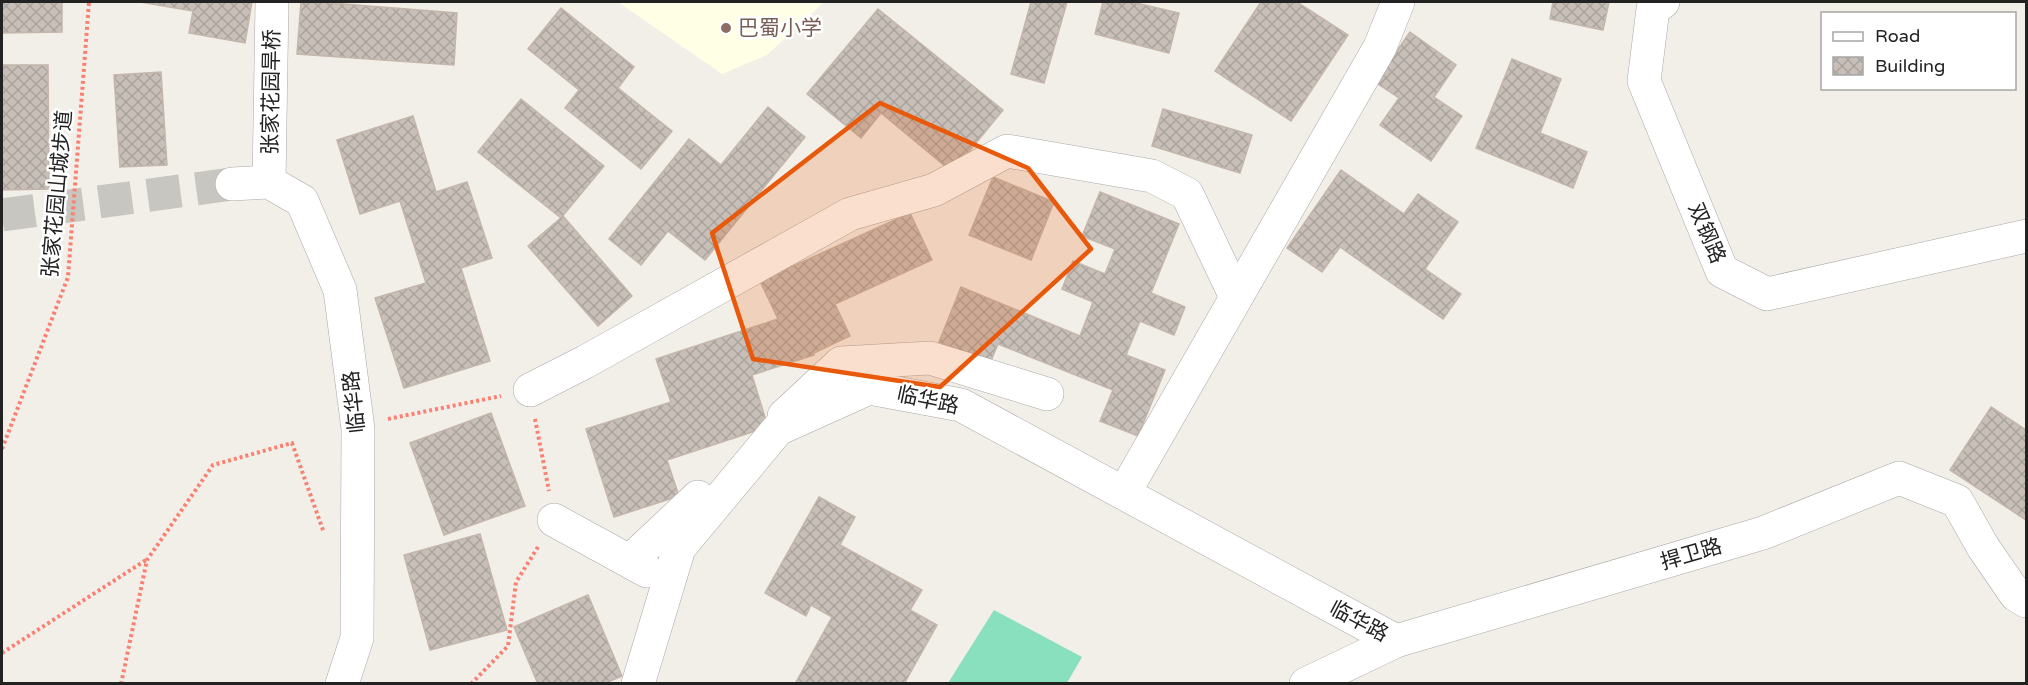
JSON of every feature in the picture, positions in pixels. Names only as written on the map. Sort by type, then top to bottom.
[{"type":"street","name":"张家花园旱桥","points":[[269,182],[272,2]]},
{"type":"street","points":[[1124,493],[1380,47],[1398,2]]},
{"type":"street","name":"双钢路","points":[[1663,2],[1653,9],[1644,81],[1722,271],[1767,294],[2026,236]]},
{"type":"street","points":[[530,390],[585,362],[850,214],[934,190],[1006,151],[1152,176],[1187,194],[1236,297]]},
{"type":"street","points":[[232,184],[269,182]]},
{"type":"street","name":"临华路","points":[[269,182],[302,201],[340,290],[358,425],[357,638],[342,684]]},
{"type":"street","points":[[630,561],[841,363],[930,358],[1047,394]]},
{"type":"street","name":"临华路","points":[[638,684],[679,548],[778,429],[869,388],[961,405],[1396,641]]},
{"type":"street","name":"捍卫路","points":[[1306,684],[1396,641],[1763,533],[1899,478],[1956,501],[1983,547],[2016,595],[2026,601]]},
{"type":"street","points":[[554,520],[668,583]]},
{"type":"path","name":"张家花园山城步道","points":[[2,449],[68,277],[89,2]]},
{"type":"path","points":[[358,425],[530,390],[554,520],[516,582],[508,646],[471,684]]},
{"type":"path","points":[[2,653],[147,560],[213,465],[292,443],[328,543],[358,555]]},
{"type":"path","points":[[121,684],[147,560]]},
{"type":"highlighted area","points":[[880,103],[1028,168],[1091,249],[940,387],[753,359],[712,233]]},
{"type":"shaded area","name":"巴蜀小学","points":[[618,2],[824,2],[767,55],[722,74]]},
{"type":"green space","points":[[994,610],[1082,657],[1067,683],[948,683]]},
{"type":"building","points":[[2,2],[62,2],[62,32],[2,33]]},
{"type":"building","points":[[140,2],[252,2],[245,43],[189,33],[193,11]]},
{"type":"building","points":[[301,2],[331,2],[457,13],[454,65],[297,54]]},
{"type":"building","points":[[1031,2],[1067,2],[1044,83],[1011,74]]},
{"type":"building","points":[[1103,2],[1132,2],[1179,13],[1169,53],[1095,34]]},
{"type":"building","points":[[1261,2],[1297,2],[1348,35],[1291,121],[1215,71]]},
{"type":"building","points":[[1553,2],[1609,2],[1603,30],[1550,19]]},
{"type":"building","points":[[561,8],[634,67],[618,88],[672,131],[641,169],[565,108],[579,90],[528,49]]},
{"type":"building","points":[[878,9],[1003,110],[952,172],[881,113],[861,138],[807,94]]},
{"type":"building","points":[[1410,32],[1456,65],[1434,97],[1462,116],[1431,161],[1380,125],[1399,98],[1375,82]]},
{"type":"building","points":[[1512,59],[1561,79],[1540,133],[1587,152],[1573,188],[1476,148]]},
{"type":"building","points":[[2,65],[48,65],[49,189],[2,190]]},
{"type":"building","points":[[161,72],[167,165],[120,167],[114,75]]},
{"type":"building","points":[[521,99],[604,166],[561,218],[478,152]]},
{"type":"building","points":[[768,107],[805,137],[705,260],[668,231],[641,265],[609,239],[689,139],[721,165]]},
{"type":"building","points":[[1163,109],[1252,135],[1240,173],[1152,146]]},
{"type":"building","points":[[413,116],[436,192],[467,182],[492,258],[461,268],[490,361],[404,388],[375,298],[426,283],[400,201],[360,214],[337,140]]},
{"type":"building","points":[[1341,170],[1404,214],[1418,194],[1458,222],[1425,269],[1461,294],[1443,319],[1340,247],[1322,272],[1287,248]]},
{"type":"building","points":[[993,177],[1054,202],[1031,260],[969,235]]},
{"type":"building","points":[[1100,192],[1179,224],[1151,293],[1185,307],[1174,335],[1140,321],[1126,355],[1165,370],[1138,436],[1100,421],[1113,390],[998,344],[990,363],[939,342],[961,287],[1080,336],[1093,302],[1062,289],[1073,261],[1105,274],[1115,249],[1082,236]]},
{"type":"building","points":[[910,213],[932,260],[835,304],[850,336],[814,355],[752,375],[768,427],[667,460],[679,496],[614,517],[586,429],[671,402],[656,359],[778,319],[760,281]]},
{"type":"building","points":[[563,216],[632,296],[598,326],[528,246]]},
{"type":"building","points":[[1991,407],[2026,430],[2026,520],[1950,470]]},
{"type":"building","points":[[491,413],[525,506],[444,535],[410,443]]},
{"type":"building","points":[[819,497],[855,517],[840,545],[922,590],[910,610],[937,625],[904,684],[795,684],[832,617],[811,605],[806,616],[765,593]]},
{"type":"building","points":[[480,534],[507,630],[430,650],[404,555]]},
{"type":"building","points":[[588,595],[622,676],[603,684],[538,684],[514,627]]},
{"type":"tunnel","points":[[2,215],[232,184]]},
{"type":"place","name":"巴蜀小学","points":[[726,28]]}]
